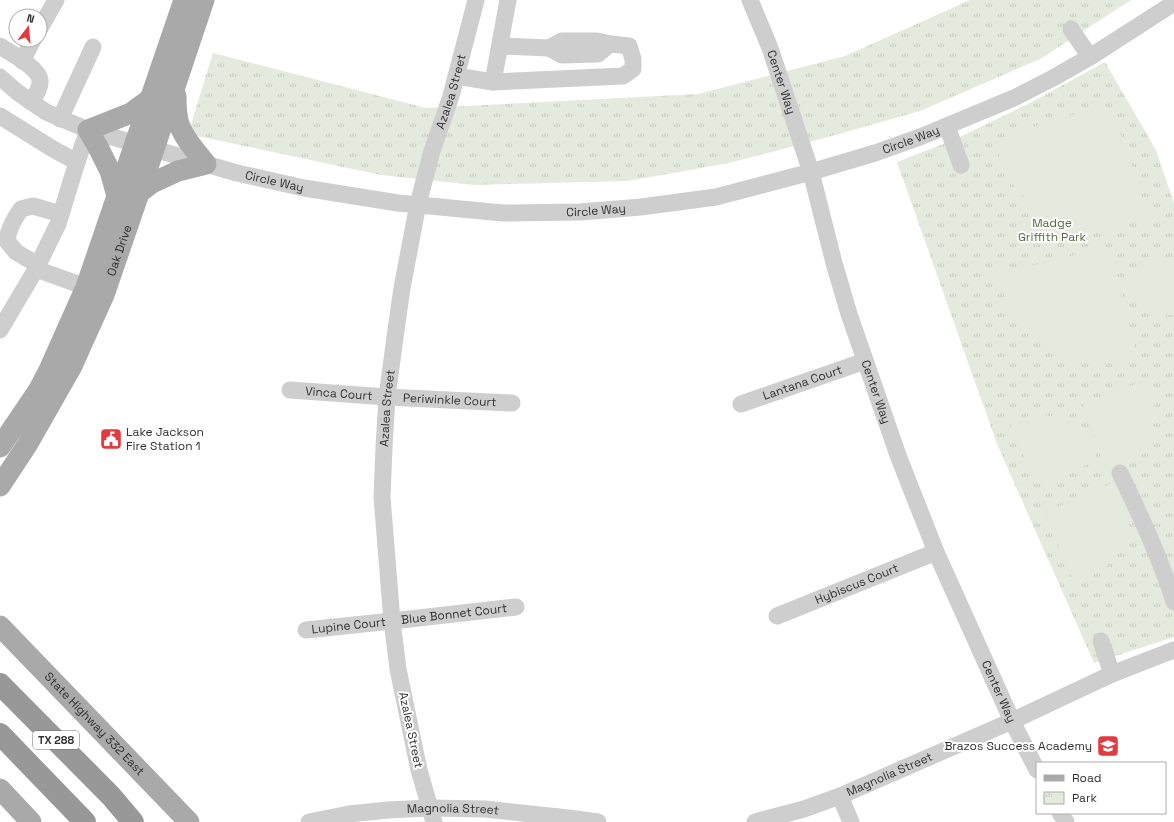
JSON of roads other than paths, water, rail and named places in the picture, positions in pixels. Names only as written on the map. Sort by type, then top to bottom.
[{"type":"highway","name":"TX 288","points":[[0,684],[111,796],[133,822]]},
{"type":"highway","name":"TX 288","points":[[0,734],[81,817]]},
{"type":"main road","name":"Oak Drive","points":[[95,291],[139,193],[150,99],[184,0]]},
{"type":"main road","name":"Oak Drive","points":[[3,436],[38,391],[72,366],[95,291],[117,196],[145,147],[175,87],[204,0]]},
{"type":"main road","points":[[139,193],[152,183],[178,171],[206,164],[184,135],[179,125],[175,87]]},
{"type":"main road","points":[[117,196],[110,171],[88,130],[131,113],[150,99]]},
{"type":"main road","name":"Oak Drive","points":[[1,481],[27,445],[54,379]]},
{"type":"main road","points":[[3,436],[27,445]]},
{"type":"main road","name":"State Highway 332 East","points":[[4,631],[190,822]]},
{"type":"main road","points":[[0,789],[31,822]]},
{"type":"street","points":[[48,14],[56,0]]},
{"type":"street","name":"Azalea Street","points":[[432,815],[419,770],[401,683],[392,621],[382,496],[384,447],[387,397],[402,288],[418,204],[432,151],[451,96],[476,0]]},
{"type":"street","points":[[493,82],[508,0]]},
{"type":"street","name":"Center Way","points":[[750,0],[770,48],[811,172],[834,263],[849,314],[899,458],[936,552],[1012,721],[1036,768]]},
{"type":"street","name":"Circle Way","points":[[0,78],[31,102],[60,119],[88,130],[206,164],[304,188],[398,203],[503,213],[580,212],[641,207],[716,197],[811,172],[875,153],[947,126],[1016,97],[1090,57],[1174,3]]},
{"type":"street","points":[[1071,29],[1090,57]]},
{"type":"street","points":[[456,76],[493,82],[623,76],[633,70],[633,59],[629,46],[597,41],[562,42],[549,48],[500,46]]},
{"type":"street","points":[[0,46],[22,60],[36,72],[40,80],[39,89],[31,102]]},
{"type":"street","points":[[60,119],[93,47]]},
{"type":"street","points":[[22,60],[29,48]]},
{"type":"street","points":[[0,116],[77,162]]},
{"type":"street","points":[[947,126],[960,165]]},
{"type":"street","points":[[0,330],[37,267],[58,224],[88,130]]},
{"type":"street","points":[[61,214],[33,206],[21,208],[14,218],[8,233],[7,241],[16,252],[37,267],[95,291]]},
{"type":"street","name":"Lantana Court","points":[[741,404],[865,361]]},
{"type":"street","name":"Vinca Court","points":[[290,390],[387,397]]},
{"type":"street","name":"Periwinkle Court","points":[[387,397],[512,404]]},
{"type":"street","points":[[1120,473],[1143,520],[1163,568],[1174,602]]},
{"type":"street","name":"Hybiscus Court","points":[[777,616],[936,552]]},
{"type":"street","name":"Blue Bonnet Court","points":[[392,621],[516,607]]},
{"type":"street","name":"Lupine Court","points":[[306,630],[392,621]]},
{"type":"street","points":[[1101,641],[1112,674]]},
{"type":"street","name":"Magnolia Street","points":[[754,822],[804,809],[840,796],[1012,721],[1112,674],[1174,650]]},
{"type":"street","points":[[840,796],[851,822]]},
{"type":"street","name":"Magnolia Street","points":[[309,822],[349,814],[388,810],[432,815],[485,810],[598,822]]},
{"type":"place","name":"Lake Jackson Fire Station 1","points":[[111,439]]},
{"type":"place","name":"Brazos Success Academy","points":[[1108,746]]},
{"type":"park label","name":"Madge Griffith Park","points":[[1052,230]]}]
